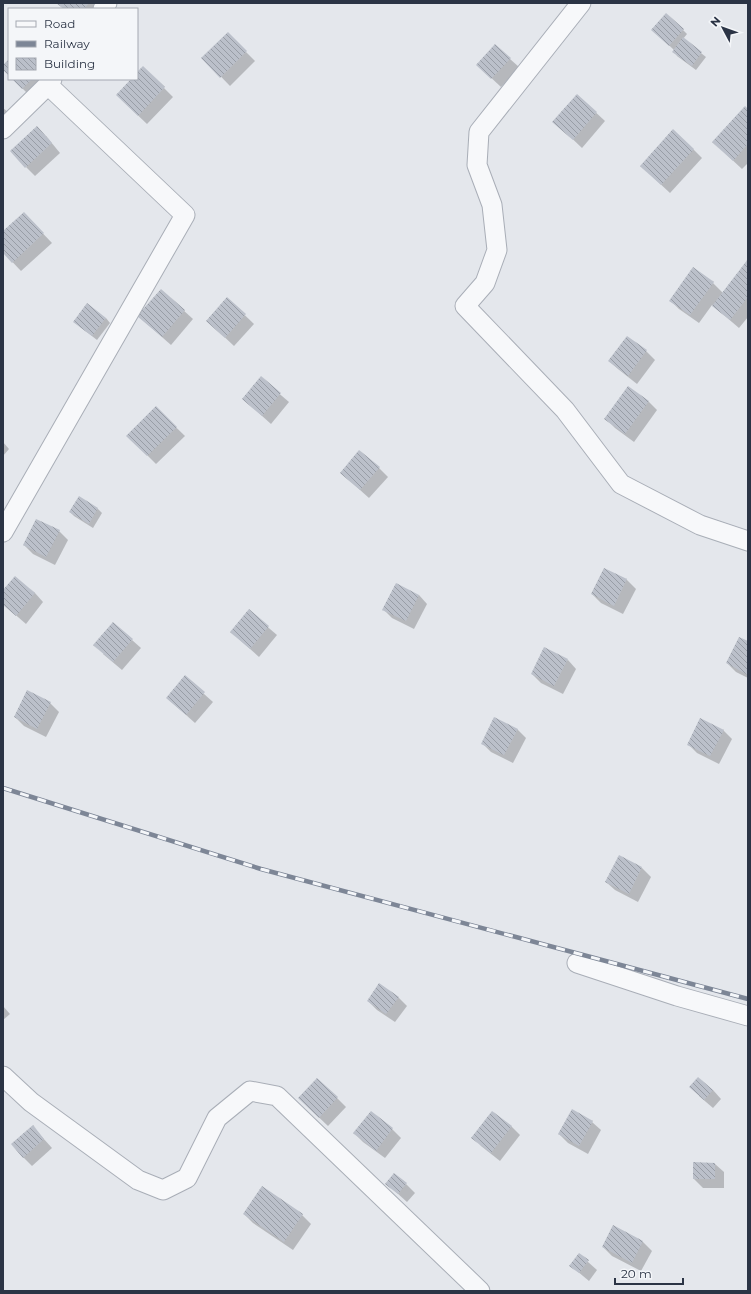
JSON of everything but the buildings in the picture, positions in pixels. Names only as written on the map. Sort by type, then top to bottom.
[{"type":"street","points":[[581,3],[479,132],[477,166],[492,205],[497,250],[485,283],[465,306],[565,410],[621,484],[700,526],[748,541]]},
{"type":"street","points":[[3,129],[50,82],[185,214],[3,532]]},
{"type":"street","points":[[577,963],[677,996],[748,1016]]},
{"type":"street","points":[[3,1076],[31,1102],[138,1180],[163,1190],[187,1178],[217,1118],[250,1091],[277,1096],[480,1291]]},
{"type":"railway","points":[[3,788],[261,869],[748,999]]}]
